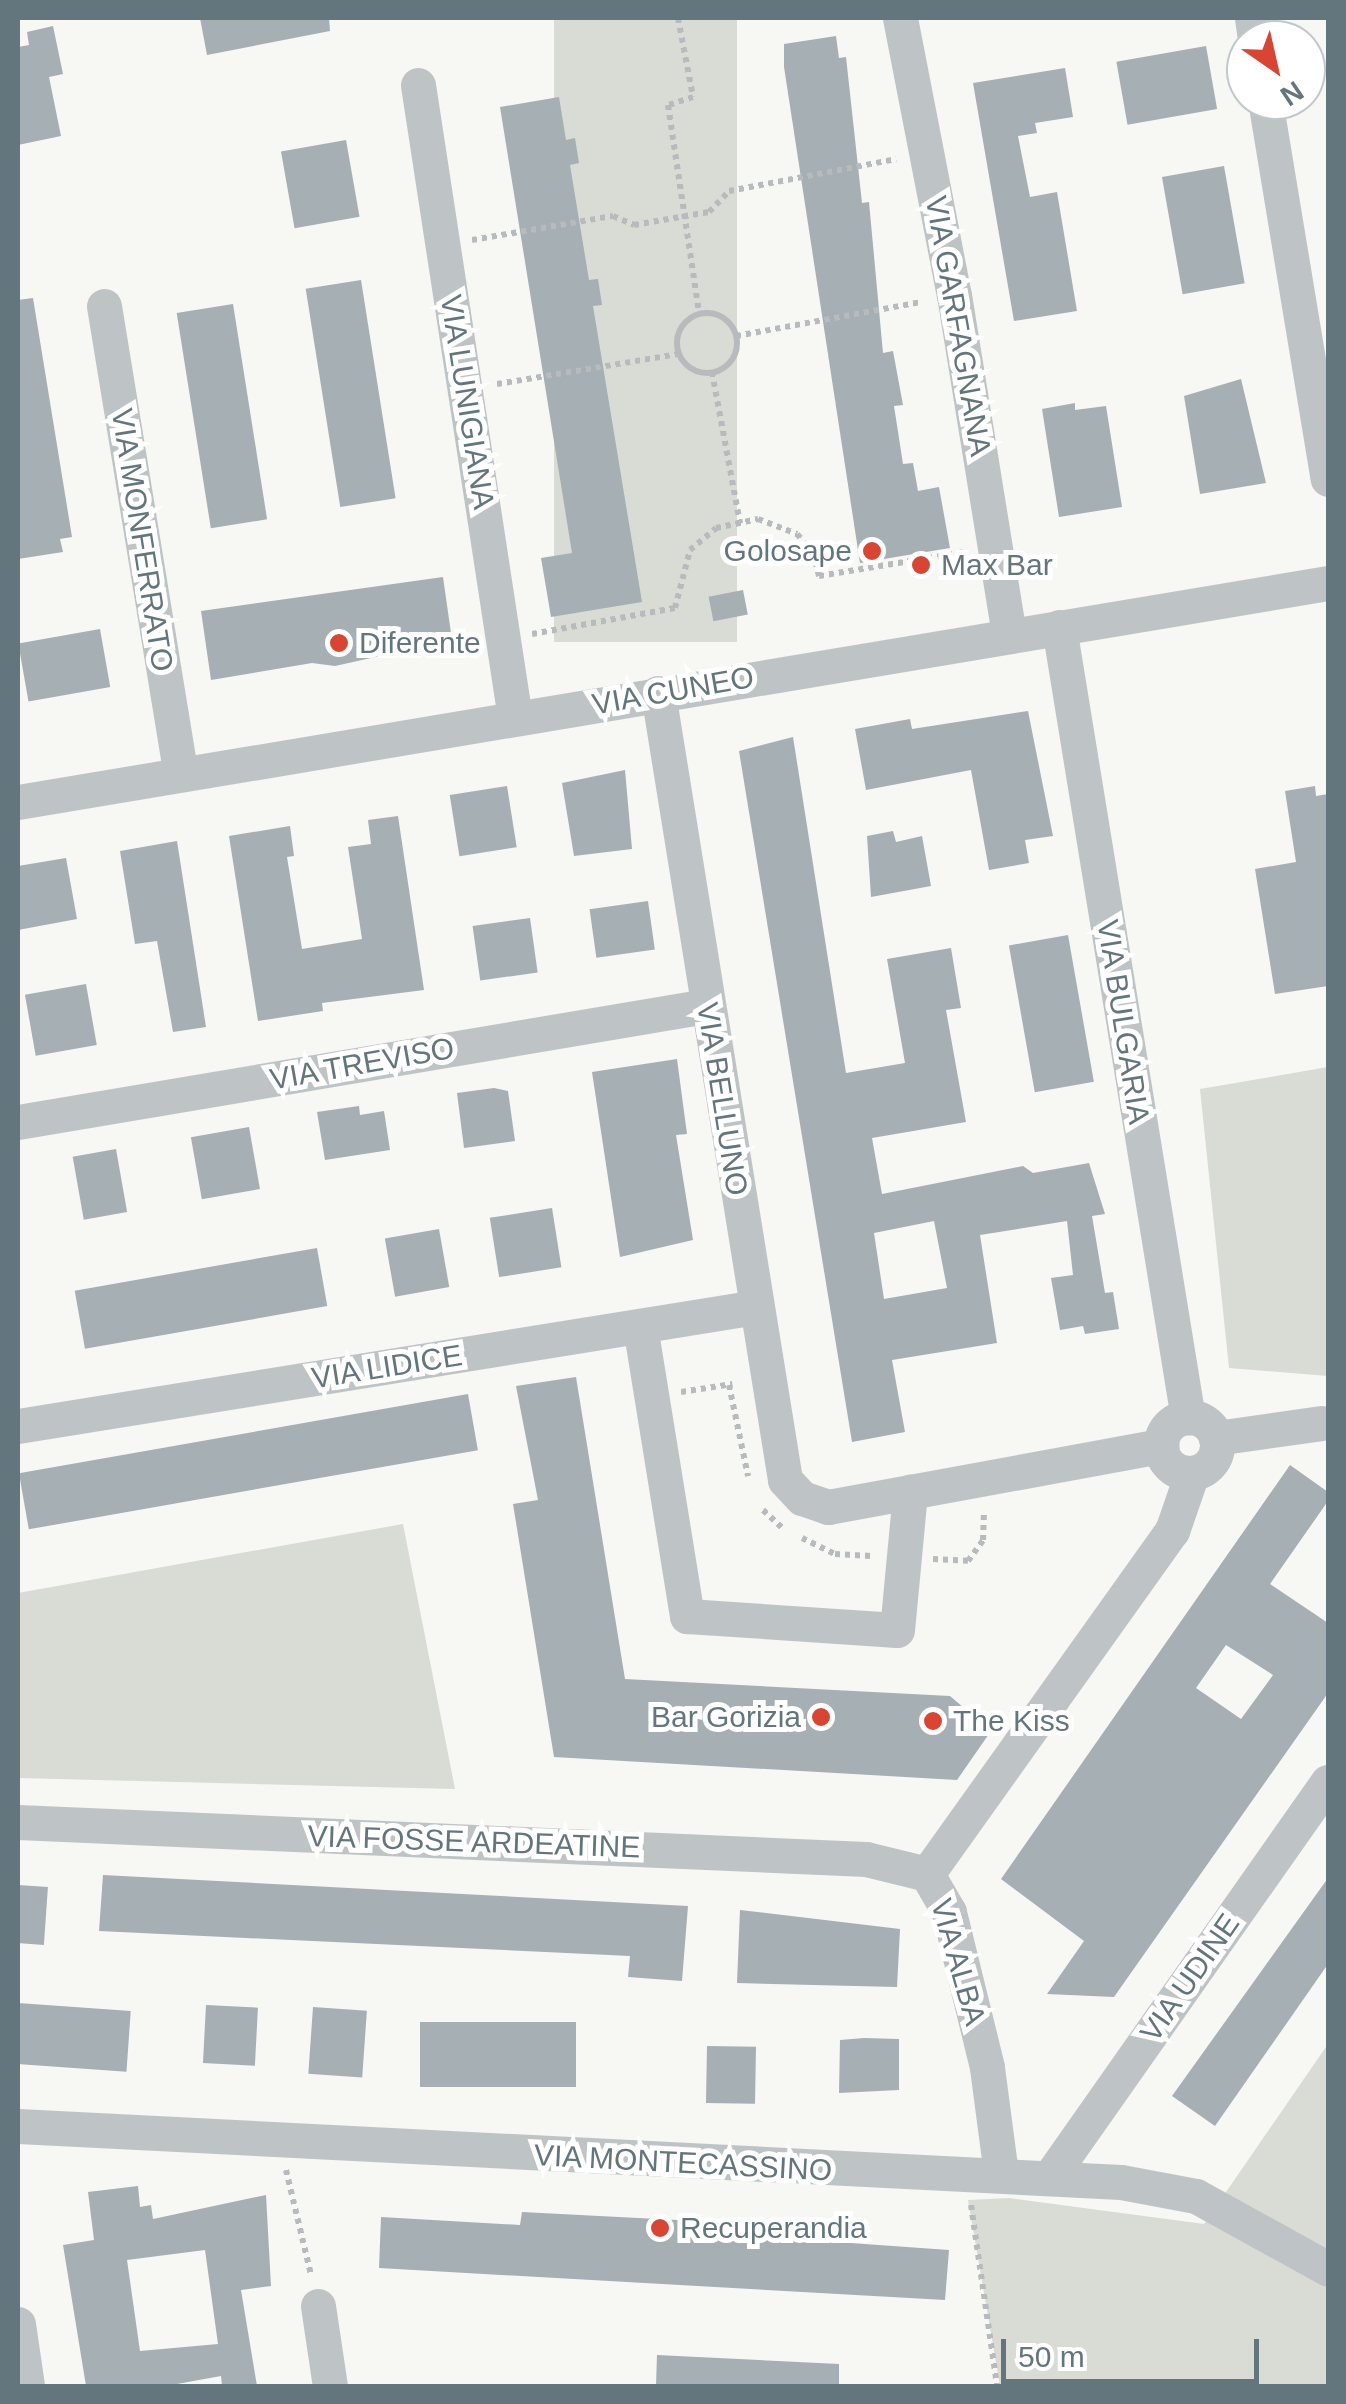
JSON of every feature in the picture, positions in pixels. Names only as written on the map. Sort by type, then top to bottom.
[{"type":"street","name":"VIA GARFAGNANA","points":[[900,18],[954,296],[1010,635]]},
{"type":"street","name":"VIA LUNIGIANA","points":[[418,85],[515,718]]},
{"type":"street","points":[[1268,120],[1328,479]]},
{"type":"street","name":"VIA MONFERRATO","points":[[104,306],[181,774]]},
{"type":"street","name":"VIA CUNEO","points":[[18,802],[1328,583]]},
{"type":"street","name":"VIA BULGARIA","points":[[1058,626],[1202,1428]]},
{"type":"street","name":"VIA BELLUNO","points":[[658,693],[785,1480],[802,1498],[828,1507],[910,1492]]},
{"type":"street","name":"VIA TREVISO","points":[[18,1122],[706,1006]]},
{"type":"street","name":"VIA LIDICE","points":[[18,1426],[756,1306]]},
{"type":"street","points":[[640,1326],[687,1616],[897,1630],[910,1492],[1161,1446]]},
{"type":"street","points":[[1202,1428],[1209,1465],[1192,1473],[1174,1469],[1161,1446],[1166,1430],[1202,1428],[1321,1424]]},
{"type":"street","name":"VIA ALBA","points":[[984,2175],[987,2067],[949,1912],[928,1874],[1172,1531],[1192,1473]]},
{"type":"street","name":"VIA UDINE","points":[[1052,2174],[1328,1782]]},
{"type":"street","name":"VIA FOSSE ARDEATINE","points":[[18,1822],[866,1859],[928,1874]]},
{"type":"street","name":"VIA MONTECASSINO","points":[[18,2126],[984,2175],[1052,2174],[1196,2196],[1328,2269]]},
{"type":"street","points":[[318,2306],[330,2386]]},
{"type":"street","points":[[18,2324],[27,2386]]},
{"type":"path","points":[[678,18],[693,98],[668,105],[699,314]]},
{"type":"path","points":[[442,246],[612,216],[634,225],[708,212],[729,191],[927,153]]},
{"type":"path","points":[[736,336],[954,296]]},
{"type":"path","points":[[699,314],[726,320],[736,336],[734,356],[712,372],[692,369],[678,354],[678,333],[699,314]]},
{"type":"path","points":[[465,390],[678,354]]},
{"type":"path","points":[[712,372],[740,523]]},
{"type":"path","points":[[503,638],[676,608],[690,550],[716,528],[740,523],[778,522],[797,534],[813,552],[820,576],[995,547]]},
{"type":"path","points":[[652,1397],[768,1379]]},
{"type":"path","points":[[280,2141],[318,2306]]},
{"type":"path","points":[[984,2175],[996,2386]]},
{"type":"shaded area","points":[[554,18],[737,18],[737,642],[554,642]]},
{"type":"shaded area","points":[[1328,1067],[1328,1376],[1229,1368],[1200,1089]]},
{"type":"shaded area","points":[[403,1524],[455,1789],[18,1778],[18,1593]]},
{"type":"shaded area","points":[[1328,2044],[1328,2386],[1000,2386],[968,2200],[1009,2198],[1204,2224]]},
{"type":"building","points":[[200,18],[329,18],[330,31],[207,55]]},
{"type":"building","points":[[53,26],[63,74],[49,77],[61,136],[18,145],[18,47],[29,45],[27,32]]},
{"type":"building","points":[[836,36],[839,58],[846,57],[862,203],[869,202],[883,353],[893,351],[903,405],[894,406],[903,464],[913,463],[918,491],[939,487],[950,548],[860,563],[784,67],[784,44]]},
{"type":"building","points":[[1206,46],[1217,109],[1127,125],[1116,62]]},
{"type":"building","points":[[1065,68],[1073,117],[1035,123],[1037,133],[1018,136],[1030,197],[1057,192],[1077,311],[1014,321],[973,83]]},
{"type":"building","points":[[559,97],[566,140],[575,138],[579,163],[570,165],[589,280],[598,279],[602,305],[593,306],[642,602],[551,617],[541,558],[572,553],[500,107]]},
{"type":"building","points":[[346,140],[360,217],[295,228],[281,151]]},
{"type":"building","points":[[1224,166],[1245,283],[1183,294],[1162,177]]},
{"type":"building","points":[[361,280],[396,498],[340,507],[306,289]]},
{"type":"building","points":[[33,298],[72,537],[60,539],[63,552],[18,559],[18,300]]},
{"type":"building","points":[[233,304],[267,519],[211,528],[177,313]]},
{"type":"building","points":[[1241,379],[1266,483],[1200,494],[1184,396]]},
{"type":"building","points":[[1075,403],[1075,410],[1106,406],[1122,507],[1059,517],[1042,409]]},
{"type":"building","points":[[443,577],[452,640],[335,666],[312,663],[211,680],[201,611]]},
{"type":"building","points":[[743,590],[748,615],[713,621],[709,597]]},
{"type":"building","points":[[100,629],[110,687],[29,702],[18,643]]},
{"type":"building","points":[[1028,711],[1053,836],[1025,840],[1029,863],[989,870],[971,770],[866,790],[855,729],[910,719],[912,729]]},
{"type":"building","points":[[793,737],[846,1073],[905,1063],[887,959],[951,948],[961,1008],[946,1010],[966,1122],[872,1138],[882,1194],[1023,1166],[1033,1173],[1089,1163],[1105,1214],[1092,1216],[1105,1293],[1113,1292],[1119,1329],[1085,1334],[1083,1326],[1060,1330],[1051,1278],[1073,1275],[1067,1221],[980,1235],[997,1343],[892,1360],[905,1432],[852,1442],[739,751]],"holes":[[[934,1221],[947,1288],[884,1299],[874,1233]]]},
{"type":"building","points":[[625,770],[632,849],[574,856],[562,783]]},
{"type":"building","points":[[507,786],[517,847],[459,856],[450,795]]},
{"type":"building","points":[[1315,786],[1316,796],[1328,794],[1328,986],[1275,994],[1255,869],[1296,862],[1285,791]]},
{"type":"building","points":[[398,816],[424,990],[322,1003],[323,1011],[258,1021],[229,836],[290,826],[294,856],[287,857],[302,949],[362,939],[348,847],[371,844],[368,820]]},
{"type":"building","points":[[893,831],[896,842],[922,836],[931,886],[871,897],[867,836]]},
{"type":"building","points":[[177,841],[206,1027],[173,1032],[157,941],[135,944],[120,851]]},
{"type":"building","points":[[66,858],[77,919],[18,930],[18,866]]},
{"type":"building","points":[[648,901],[655,950],[596,958],[590,909]]},
{"type":"building","points":[[530,918],[538,972],[480,981],[473,926]]},
{"type":"building","points":[[1068,935],[1094,1082],[1035,1092],[1009,945]]},
{"type":"building","points":[[86,984],[97,1045],[36,1056],[25,995]]},
{"type":"building","points":[[677,1059],[687,1134],[676,1135],[693,1240],[620,1257],[592,1072]]},
{"type":"building","points":[[494,1088],[508,1091],[515,1141],[464,1148],[457,1093]]},
{"type":"building","points":[[359,1106],[360,1115],[384,1111],[390,1150],[325,1160],[317,1112]]},
{"type":"building","points":[[249,1127],[260,1189],[202,1199],[191,1137]]},
{"type":"building","points":[[116,1149],[127,1212],[84,1220],[73,1157]]},
{"type":"building","points":[[552,1208],[561,1267],[499,1277],[490,1218]]},
{"type":"building","points":[[439,1229],[449,1287],[395,1297],[385,1239]]},
{"type":"building","points":[[317,1248],[327,1306],[85,1349],[75,1291]]},
{"type":"building","points":[[576,1377],[625,1679],[950,1696],[991,1731],[957,1780],[554,1757],[513,1504],[538,1500],[516,1386]]},
{"type":"building","points":[[468,1394],[478,1450],[29,1529],[19,1473]]},
{"type":"building","points":[[1290,1465],[1328,1492],[1328,1501],[1270,1584],[1328,1623],[1328,1693],[1114,1997],[1047,1994],[1084,1941],[1001,1879]],"holes":[[[1226,1645],[1273,1675],[1241,1719],[1196,1688]]]},
{"type":"building","points":[[103,1875],[688,1906],[682,1981],[628,1977],[630,1956],[99,1931]]},
{"type":"building","points":[[1328,1878],[1328,1964],[1215,2126],[1172,2096]]},
{"type":"building","points":[[18,1885],[48,1887],[44,1945],[18,1943]]},
{"type":"building","points":[[740,1910],[900,1929],[897,1987],[737,1983]]},
{"type":"building","points":[[18,2003],[131,2011],[126,2072],[18,2064]]},
{"type":"building","points":[[206,2005],[258,2008],[255,2066],[203,2063]]},
{"type":"building","points":[[313,2007],[367,2011],[362,2078],[308,2074]]},
{"type":"building","points":[[420,2022],[576,2022],[576,2087],[420,2087]]},
{"type":"building","points":[[899,2039],[899,2090],[839,2093],[840,2040]]},
{"type":"building","points":[[707,2046],[756,2047],[755,2104],[706,2103]]},
{"type":"building","points":[[138,2186],[140,2207],[151,2205],[153,2219],[266,2195],[271,2286],[241,2290],[257,2386],[222,2386],[221,2376],[166,2386],[86,2386],[63,2245],[94,2240],[88,2192]],"holes":[[[205,2250],[218,2344],[140,2351],[127,2260]]]},
{"type":"building","points":[[522,2212],[810,2227],[808,2240],[949,2250],[945,2300],[379,2268],[381,2217],[520,2225]]},
{"type":"building","points":[[657,2355],[839,2364],[839,2386],[656,2386]]},
{"type":"place","name":"Golosape","points":[[872,551]]},
{"type":"place","name":"Max Bar","points":[[921,565]]},
{"type":"place","name":"Diferente","points":[[339,643]]},
{"type":"place","name":"Bar Gorizia","points":[[821,1717]]},
{"type":"place","name":"The Kiss","points":[[933,1721]]},
{"type":"place","name":"Recuperandia","points":[[660,2228]]}]
